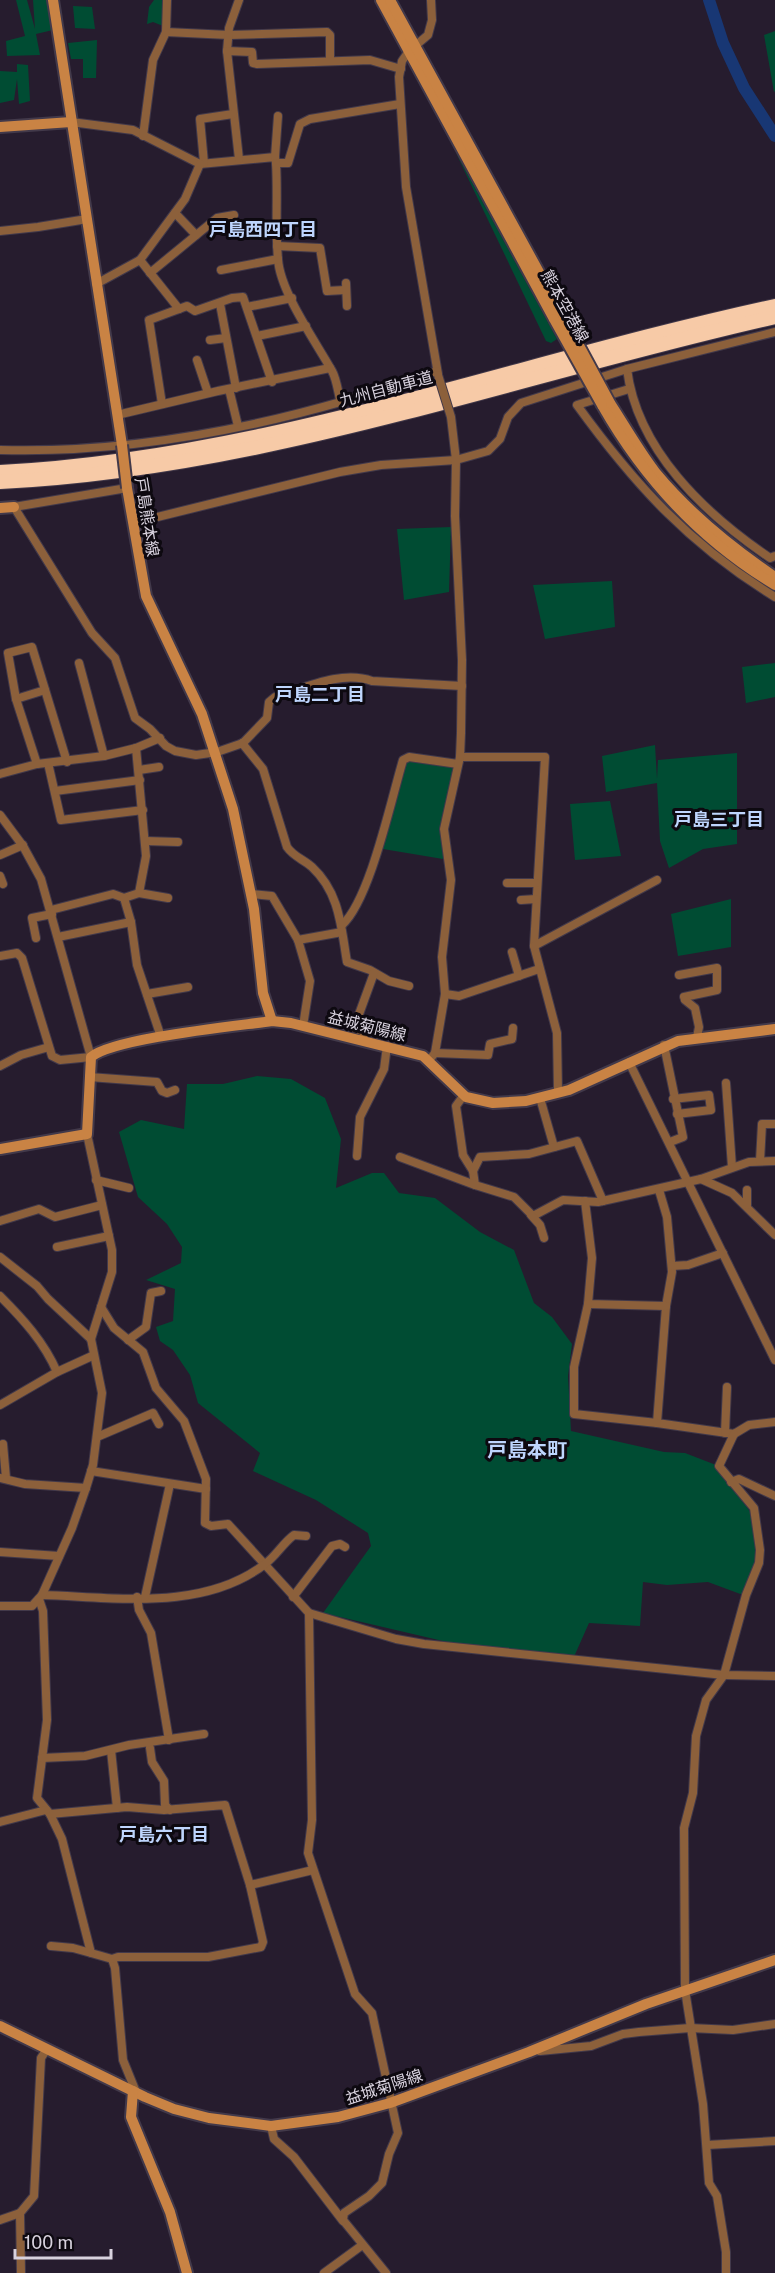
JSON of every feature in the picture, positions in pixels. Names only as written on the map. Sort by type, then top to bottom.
[{"type":"highway","name":"九州自動車道","points":[[0,472],[136,459],[261,437],[339,420],[554,360],[775,306]]},
{"type":"highway","name":"九州自動車道","points":[[0,482],[137,470],[263,448],[342,430],[670,342],[775,317]]},
{"type":"main road","name":"戸島熊本線","points":[[53,0],[127,488],[150,607],[202,714],[217,752],[233,809],[251,894],[263,993],[272,1021]]},
{"type":"main road","name":"熊本空港線","points":[[381,0],[411,48],[631,453],[661,489],[707,537],[740,563],[775,585]]},
{"type":"main road","name":"熊本空港線","points":[[390,0],[411,48]]},
{"type":"main road","points":[[0,127],[71,122]]},
{"type":"main road","name":"熊本空港線","points":[[606,404],[655,471],[712,531],[775,577]]},
{"type":"main road","points":[[0,508],[14,507]]},
{"type":"main road","name":"益城菊陽線","points":[[91,1057],[103,1050],[161,1037],[272,1021],[432,1056],[464,1095]]},
{"type":"main road","points":[[464,1095],[475,1101],[493,1103],[540,1098],[558,1093],[664,1046],[697,1037],[775,1029]]},
{"type":"main road","points":[[0,1149],[87,1134],[91,1057]]},
{"type":"main road","name":"益城菊陽線","points":[[0,2026],[174,2109],[209,2118],[272,2126],[338,2117],[390,2103],[529,2052],[685,1990],[775,1960]]},
{"type":"main road","points":[[135,2091],[131,2117],[170,2212],[187,2273]]},
{"type":"street","points":[[143,136],[153,60],[166,32],[166,0]]},
{"type":"street","points":[[239,0],[227,51],[240,159]]},
{"type":"street","points":[[431,0],[432,21],[428,35],[411,48],[401,69],[400,104],[406,187],[438,373],[451,417],[456,460],[462,686],[459,760],[444,830],[452,880],[442,957],[445,994],[432,1056],[488,1055],[490,1044],[512,1039],[513,1028]]},
{"type":"street","points":[[166,32],[229,35],[327,32],[330,35],[330,61]]},
{"type":"street","points":[[227,51],[252,52],[253,63],[256,64],[374,60],[401,69]]},
{"type":"street","points":[[71,122],[133,130],[202,163],[240,159],[276,160],[288,163],[300,124],[310,119],[400,104]]},
{"type":"street","points":[[96,284],[140,260],[185,199],[202,163],[200,119],[233,114]]},
{"type":"street","points":[[278,116],[276,160],[279,205],[275,229],[279,270],[306,326],[330,368],[340,403]]},
{"type":"street","points":[[175,213],[196,234]]},
{"type":"street","points":[[150,273],[217,218],[234,215]]},
{"type":"street","points":[[0,231],[87,219]]},
{"type":"street","points":[[277,246],[320,248],[327,291],[345,286],[347,306]]},
{"type":"street","points":[[221,270],[278,259]]},
{"type":"street","points":[[140,260],[179,309]]},
{"type":"street","points":[[162,404],[149,320],[187,306],[195,311],[232,298],[243,297],[272,382]]},
{"type":"street","points":[[247,307],[292,298]]},
{"type":"street","points":[[220,304],[238,426]]},
{"type":"street","points":[[257,336],[306,326]]},
{"type":"street","points":[[133,523],[340,471],[381,465],[456,460],[488,451],[500,439],[508,417],[521,403],[627,369],[775,332]]},
{"type":"street","points":[[210,340],[226,338]]},
{"type":"street","points":[[197,360],[208,393]]},
{"type":"street","points":[[117,415],[208,393],[272,382],[330,368]]},
{"type":"street","points":[[627,369],[629,389],[660,454],[711,513],[740,538],[770,558],[775,556]]},
{"type":"street","points":[[0,450],[41,451],[122,445],[238,426],[340,403],[438,373]]},
{"type":"street","points":[[629,389],[577,405],[611,453],[652,500],[721,563],[775,597]]},
{"type":"street","points":[[127,488],[14,507],[92,633],[115,658],[135,718],[160,738],[166,746],[175,751],[196,755],[217,752],[242,743],[267,718],[269,702],[274,697],[321,683],[358,676],[372,681],[462,686]]},
{"type":"street","points":[[37,764],[16,699],[8,653],[32,647],[67,762]]},
{"type":"street","points":[[79,663],[104,756]]},
{"type":"street","points":[[16,699],[45,690]]},
{"type":"street","points":[[0,774],[37,764],[104,756],[136,748],[160,738]]},
{"type":"street","points":[[242,743],[263,769],[287,847],[295,857],[311,867],[337,900],[347,962],[389,981],[409,986]]},
{"type":"street","points":[[136,748],[146,856],[139,893]]},
{"type":"street","points":[[298,940],[342,928],[353,914],[365,889],[403,760],[410,757],[459,760],[545,757],[534,946],[557,1033],[558,1093]]},
{"type":"street","points":[[48,763],[62,820],[143,810]]},
{"type":"street","points":[[139,770],[159,767]]},
{"type":"street","points":[[55,791],[140,780]]},
{"type":"street","points":[[0,815],[23,845],[41,879],[91,1057],[60,1060],[52,1056],[22,958],[16,953],[0,956]]},
{"type":"street","points":[[145,841],[178,842]]},
{"type":"street","points":[[0,855],[23,845]]},
{"type":"street","points":[[534,946],[657,880]]},
{"type":"street","points":[[507,883],[536,883]]},
{"type":"street","points":[[36,938],[32,918],[51,911],[113,894],[124,898],[139,893],[168,898]]},
{"type":"street","points":[[251,894],[272,896],[298,940],[311,989],[303,1026]]},
{"type":"street","points":[[124,898],[131,922],[137,965],[161,1037]]},
{"type":"street","points":[[521,900],[536,899]]},
{"type":"street","points":[[58,937],[131,922]]},
{"type":"street","points":[[512,952],[519,976]]},
{"type":"street","points":[[445,994],[459,996],[539,969]]},
{"type":"street","points":[[679,975],[717,969],[717,990],[685,999],[695,1008],[699,1027],[697,1037]]},
{"type":"street","points":[[362,1040],[365,1032],[354,1028],[374,973]]},
{"type":"street","points":[[147,994],[188,987]]},
{"type":"street","points":[[357,1156],[360,1117],[384,1069],[387,1046]]},
{"type":"street","points":[[664,1046],[673,1099],[683,1137],[670,1142]]},
{"type":"street","points":[[0,1066],[21,1055],[49,1047]]},
{"type":"street","points":[[628,1062],[670,1142],[775,1360]]},
{"type":"street","points":[[89,1077],[157,1082],[162,1091],[167,1093],[176,1089]]},
{"type":"street","points":[[726,1083],[732,1167]]},
{"type":"street","points":[[464,1095],[456,1106],[463,1155],[473,1171],[475,1185]]},
{"type":"street","points":[[673,1099],[709,1095],[711,1110],[677,1114]]},
{"type":"street","points":[[540,1098],[554,1148]]},
{"type":"street","points":[[760,1161],[762,1124],[775,1124]]},
{"type":"street","points":[[0,1606],[32,1606],[40,1597],[59,1556],[91,1471],[102,1393],[92,1356],[91,1339],[112,1272],[109,1236],[87,1134]]},
{"type":"street","points":[[473,1171],[477,1158],[529,1154],[577,1141],[603,1201]]},
{"type":"street","points":[[400,1156],[475,1185],[514,1197],[537,1220],[544,1238]]},
{"type":"street","points":[[531,1215],[536,1216],[563,1200],[603,1201],[624,1194],[660,1190],[701,1179],[732,1167],[760,1161],[775,1161]]},
{"type":"street","points":[[701,1179],[732,1193],[747,1205],[775,1235]]},
{"type":"street","points":[[96,1180],[129,1188]]},
{"type":"street","points":[[657,1423],[666,1306],[672,1266],[667,1217],[660,1190]]},
{"type":"street","points":[[747,1191],[747,1205]]},
{"type":"street","points":[[585,1201],[592,1258],[588,1304],[574,1367],[574,1414],[734,1434],[753,1424],[775,1422]]},
{"type":"street","points":[[0,1221],[39,1209],[55,1217],[102,1205]]},
{"type":"street","points":[[57,1248],[109,1236]]},
{"type":"street","points":[[672,1266],[688,1265],[723,1253]]},
{"type":"street","points":[[0,1257],[38,1286],[48,1299],[91,1339]]},
{"type":"street","points":[[128,1340],[146,1327],[151,1293],[161,1291]]},
{"type":"street","points":[[0,1296],[34,1331],[50,1354],[57,1372]]},
{"type":"street","points":[[588,1304],[666,1306]]},
{"type":"street","points":[[101,1307],[114,1328],[143,1352],[156,1388],[184,1421],[206,1479],[204,1517],[208,1526],[228,1524],[309,1613],[396,1639],[424,1644],[724,1675],[775,1677]]},
{"type":"street","points":[[0,1405],[57,1372],[92,1356]]},
{"type":"street","points":[[725,1433],[728,1387]]},
{"type":"street","points":[[97,1437],[153,1413],[159,1424]]},
{"type":"street","points":[[726,2273],[726,2252],[717,2196],[709,2183],[703,2104],[685,1990],[684,1828],[693,1793],[696,1736],[706,1700],[724,1675],[746,1594],[757,1572],[760,1550],[754,1508],[718,1464],[734,1434]]},
{"type":"street","points":[[3,1444],[3,1478],[25,1485],[86,1488]]},
{"type":"street","points":[[91,1471],[206,1490]]},
{"type":"street","points":[[731,1482],[739,1479],[775,1496]]},
{"type":"street","points":[[170,1484],[139,1610],[151,1633],[170,1740]]},
{"type":"street","points":[[40,1597],[186,1596],[218,1589],[265,1564],[292,1536],[306,1536]]},
{"type":"street","points":[[293,1596],[332,1546],[340,1544],[345,1547]]},
{"type":"street","points":[[0,1552],[59,1556]]},
{"type":"street","points":[[40,1597],[43,1611],[47,1720],[38,1798],[62,1839],[91,1953]]},
{"type":"street","points":[[309,1613],[312,1820],[308,1853],[355,1994],[372,2013],[398,2133],[389,2154],[382,2183],[369,2196],[344,2213],[344,2222]]},
{"type":"street","points":[[42,1758],[85,1756],[204,1734]]},
{"type":"street","points":[[150,1748],[152,1762],[164,1781],[165,1804],[170,1810]]},
{"type":"street","points":[[111,1750],[117,1808]]},
{"type":"street","points":[[0,1822],[48,1812],[117,1808],[170,1810],[197,1804],[225,1805],[250,1885],[263,1942],[261,1947],[208,1957],[118,1957],[112,1959],[73,1948],[51,1946]]},
{"type":"street","points":[[250,1885],[313,1870]]},
{"type":"street","points":[[112,1959],[115,1968],[123,2060],[135,2091]]},
{"type":"street","points":[[529,2052],[591,2046],[623,2034],[639,2032],[690,2028],[734,2030],[775,2024]]},
{"type":"street","points":[[0,2220],[20,2213],[34,2196],[41,2058],[47,2049]]},
{"type":"street","points":[[272,2126],[274,2139],[294,2157],[361,2246],[369,2251],[386,2273]]},
{"type":"street","points":[[707,2145],[775,2140]]},
{"type":"street","points":[[20,2213],[21,2273]]},
{"type":"street","points":[[324,2273],[361,2246]]},
{"type":"green space","points":[[16,0],[27,0],[35,29],[33,0],[51,0],[57,29],[36,34],[40,55],[7,56],[6,41],[25,36]]},
{"type":"green space","points":[[154,0],[163,0],[163,26],[153,22],[147,24],[149,7]]},
{"type":"green space","points":[[73,6],[92,7],[95,29],[75,28]]},
{"type":"green space","points":[[775,31],[775,91],[774,92],[764,35]]},
{"type":"green space","points":[[97,40],[96,78],[83,78],[83,59],[71,59],[68,43]]},
{"type":"green space","points":[[17,64],[28,65],[30,101],[19,104],[17,79],[14,100],[0,103],[0,71],[17,72]]},
{"type":"green space","points":[[455,151],[557,339],[551,343],[546,341]]},
{"type":"green space","points":[[451,527],[449,592],[404,600],[397,529]]},
{"type":"green space","points":[[612,581],[615,627],[545,639],[533,585]]},
{"type":"green space","points":[[775,663],[775,697],[746,703],[742,667]]},
{"type":"green space","points":[[655,745],[657,779],[658,760],[737,753],[737,844],[703,849],[669,868],[660,841],[657,783],[606,792],[602,756]]},
{"type":"green space","points":[[403,760],[458,764],[444,829],[449,860],[377,848]]},
{"type":"green space","points":[[610,801],[621,856],[575,860],[570,804]]},
{"type":"green space","points":[[731,899],[731,947],[678,956],[671,914]]},
{"type":"green space","points":[[257,1076],[291,1079],[325,1098],[341,1139],[336,1188],[372,1173],[384,1173],[399,1193],[435,1198],[480,1232],[514,1250],[534,1303],[552,1317],[572,1344],[568,1376],[571,1431],[664,1452],[685,1453],[716,1465],[754,1517],[757,1560],[743,1595],[708,1582],[667,1585],[643,1582],[640,1626],[589,1623],[573,1659],[477,1649],[323,1613],[371,1546],[368,1533],[316,1500],[253,1471],[260,1453],[198,1403],[190,1375],[173,1350],[160,1341],[156,1327],[173,1321],[175,1289],[146,1280],[181,1263],[182,1247],[167,1224],[138,1197],[119,1132],[141,1120],[184,1129],[187,1084],[223,1084]]},
{"type":"waterway","points":[[709,0],[723,43],[744,88],[775,136]]},
{"type":"district","name":"戸島西四丁目","points":[[263,229]]},
{"type":"district","name":"戸島二丁目","points":[[320,694]]},
{"type":"district","name":"戸島三丁目","points":[[719,819]]},
{"type":"district","name":"戸島本町","points":[[527,1450]]},
{"type":"district","name":"戸島六丁目","points":[[164,1834]]}]
